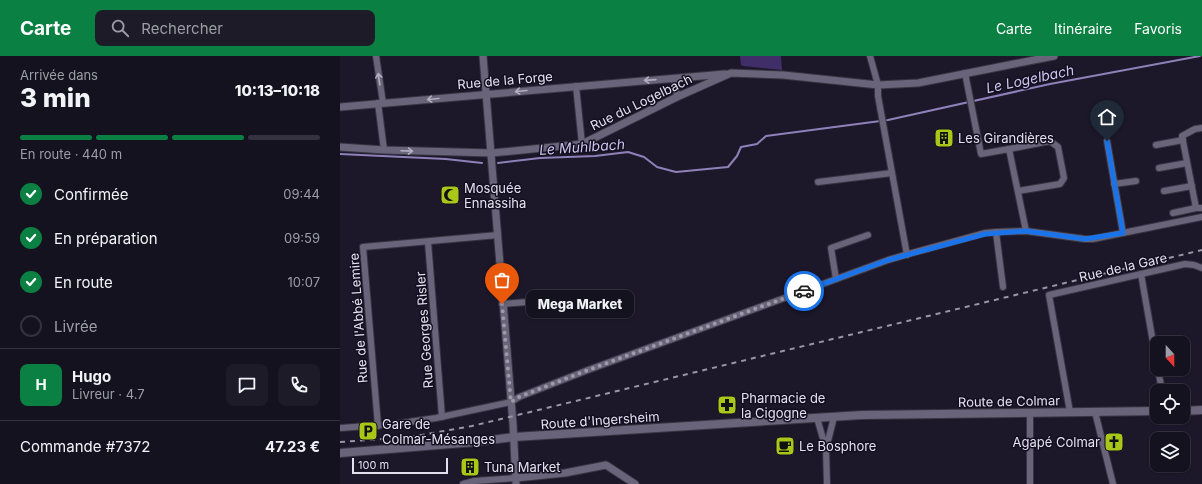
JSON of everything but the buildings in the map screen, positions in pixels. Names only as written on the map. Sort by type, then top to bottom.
[{"type":"main road","points":[[1190,411],[1202,410]]},
{"type":"main road","name":"Route de Colmar","points":[[862,415],[1150,411]]},
{"type":"main road","name":"Route d'Ingersheim","points":[[340,453],[475,442],[514,437],[862,415]]},
{"type":"street","points":[[376,56],[384,150]]},
{"type":"street","points":[[483,56],[492,153],[502,304],[514,437],[516,481]]},
{"type":"street","points":[[870,56],[878,85],[881,116],[907,255]]},
{"type":"street","name":"Rue du Logelbach","points":[[340,147],[384,150],[492,153],[582,144],[677,97],[731,73],[783,75],[878,85],[918,83],[1023,59],[1054,56]]},
{"type":"street","name":"Rue de la Forge","points":[[340,107],[731,73]]},
{"type":"street","points":[[965,73],[981,154],[1050,141],[1058,147],[1064,178],[1060,184],[1018,191]]},
{"type":"street","points":[[673,79],[676,86],[677,97]]},
{"type":"street","points":[[576,86],[582,144]]},
{"type":"street","points":[[1173,213],[1199,208],[1192,186],[1182,136],[1195,129],[1202,128]]},
{"type":"street","points":[[1156,145],[1183,140]]},
{"type":"street","points":[[1107,141],[1123,233]]},
{"type":"street","points":[[1009,149],[1026,231]]},
{"type":"street","points":[[1160,168],[1188,163]]},
{"type":"street","points":[[818,182],[892,173]]},
{"type":"street","points":[[1114,184],[1136,181]]},
{"type":"street","points":[[1164,191],[1192,186]]},
{"type":"street","points":[[340,428],[378,426],[442,417],[511,402],[519,397],[588,370],[862,270],[907,255],[985,234],[1026,231],[1085,239],[1202,217]]},
{"type":"street","points":[[996,232],[1003,287]]},
{"type":"street","name":"Rue de l'Abbé Lemire","points":[[378,426],[363,247],[498,235]]},
{"type":"street","points":[[836,280],[831,248],[868,235]]},
{"type":"street","name":"Rue Georges Risler","points":[[428,242],[442,417]]},
{"type":"street","name":"Rue de la Gare","points":[[1070,412],[1049,295],[1185,264],[1202,268]]},
{"type":"street","points":[[1140,274],[1151,336]]},
{"type":"street","points":[[502,304],[554,300]]},
{"type":"street","points":[[1095,412],[1113,484]]},
{"type":"street","points":[[1030,413],[1030,484]]},
{"type":"street","points":[[826,449],[834,417]]},
{"type":"street","points":[[817,418],[826,449],[827,484]]},
{"type":"street","points":[[462,484],[474,481],[516,481],[606,465],[635,484]]},
{"type":"shaded area","points":[[740,56],[781,56],[782,70],[743,66],[741,65]]},
{"type":"waterway","name":"Le Muhlbach","points":[[498,163],[540,158],[595,156],[628,152],[644,157],[657,167],[676,172],[728,167],[737,156],[741,147],[757,144],[766,136],[888,120],[1050,84],[1200,56]]},
{"type":"waterway","name":"Le Muhlbach","points":[[340,154],[446,159],[482,163]]},
{"type":"railway","points":[[340,442],[410,437],[472,426],[1202,250]]},
{"type":"way so far","points":[[502,304],[511,402],[519,397],[561,380],[804,291]]},
{"type":"place","name":"Les Girandières","points":[[944,138]]},
{"type":"place","name":"Mosquée Ennassiha","points":[[450,195]]},
{"type":"place","name":"Mega Market","points":[[502,304]]},
{"type":"place","name":"Pharmacie de la Cigogne","points":[[727,405]]},
{"type":"place","name":"Gare de Colmar-Mésanges","points":[[368,431]]},
{"type":"place","name":"Agapé Colmar","points":[[1114,442]]},
{"type":"place","name":"Le Bosphore","points":[[785,446]]},
{"type":"place","name":"Tuna Market","points":[[470,467]]},
{"type":"route","points":[[804,291],[888,260],[985,234],[1026,231],[1093,239],[1123,233],[1107,141]]},
{"type":"water label","name":"Le Logelbach","points":[[1030,79]]}]
